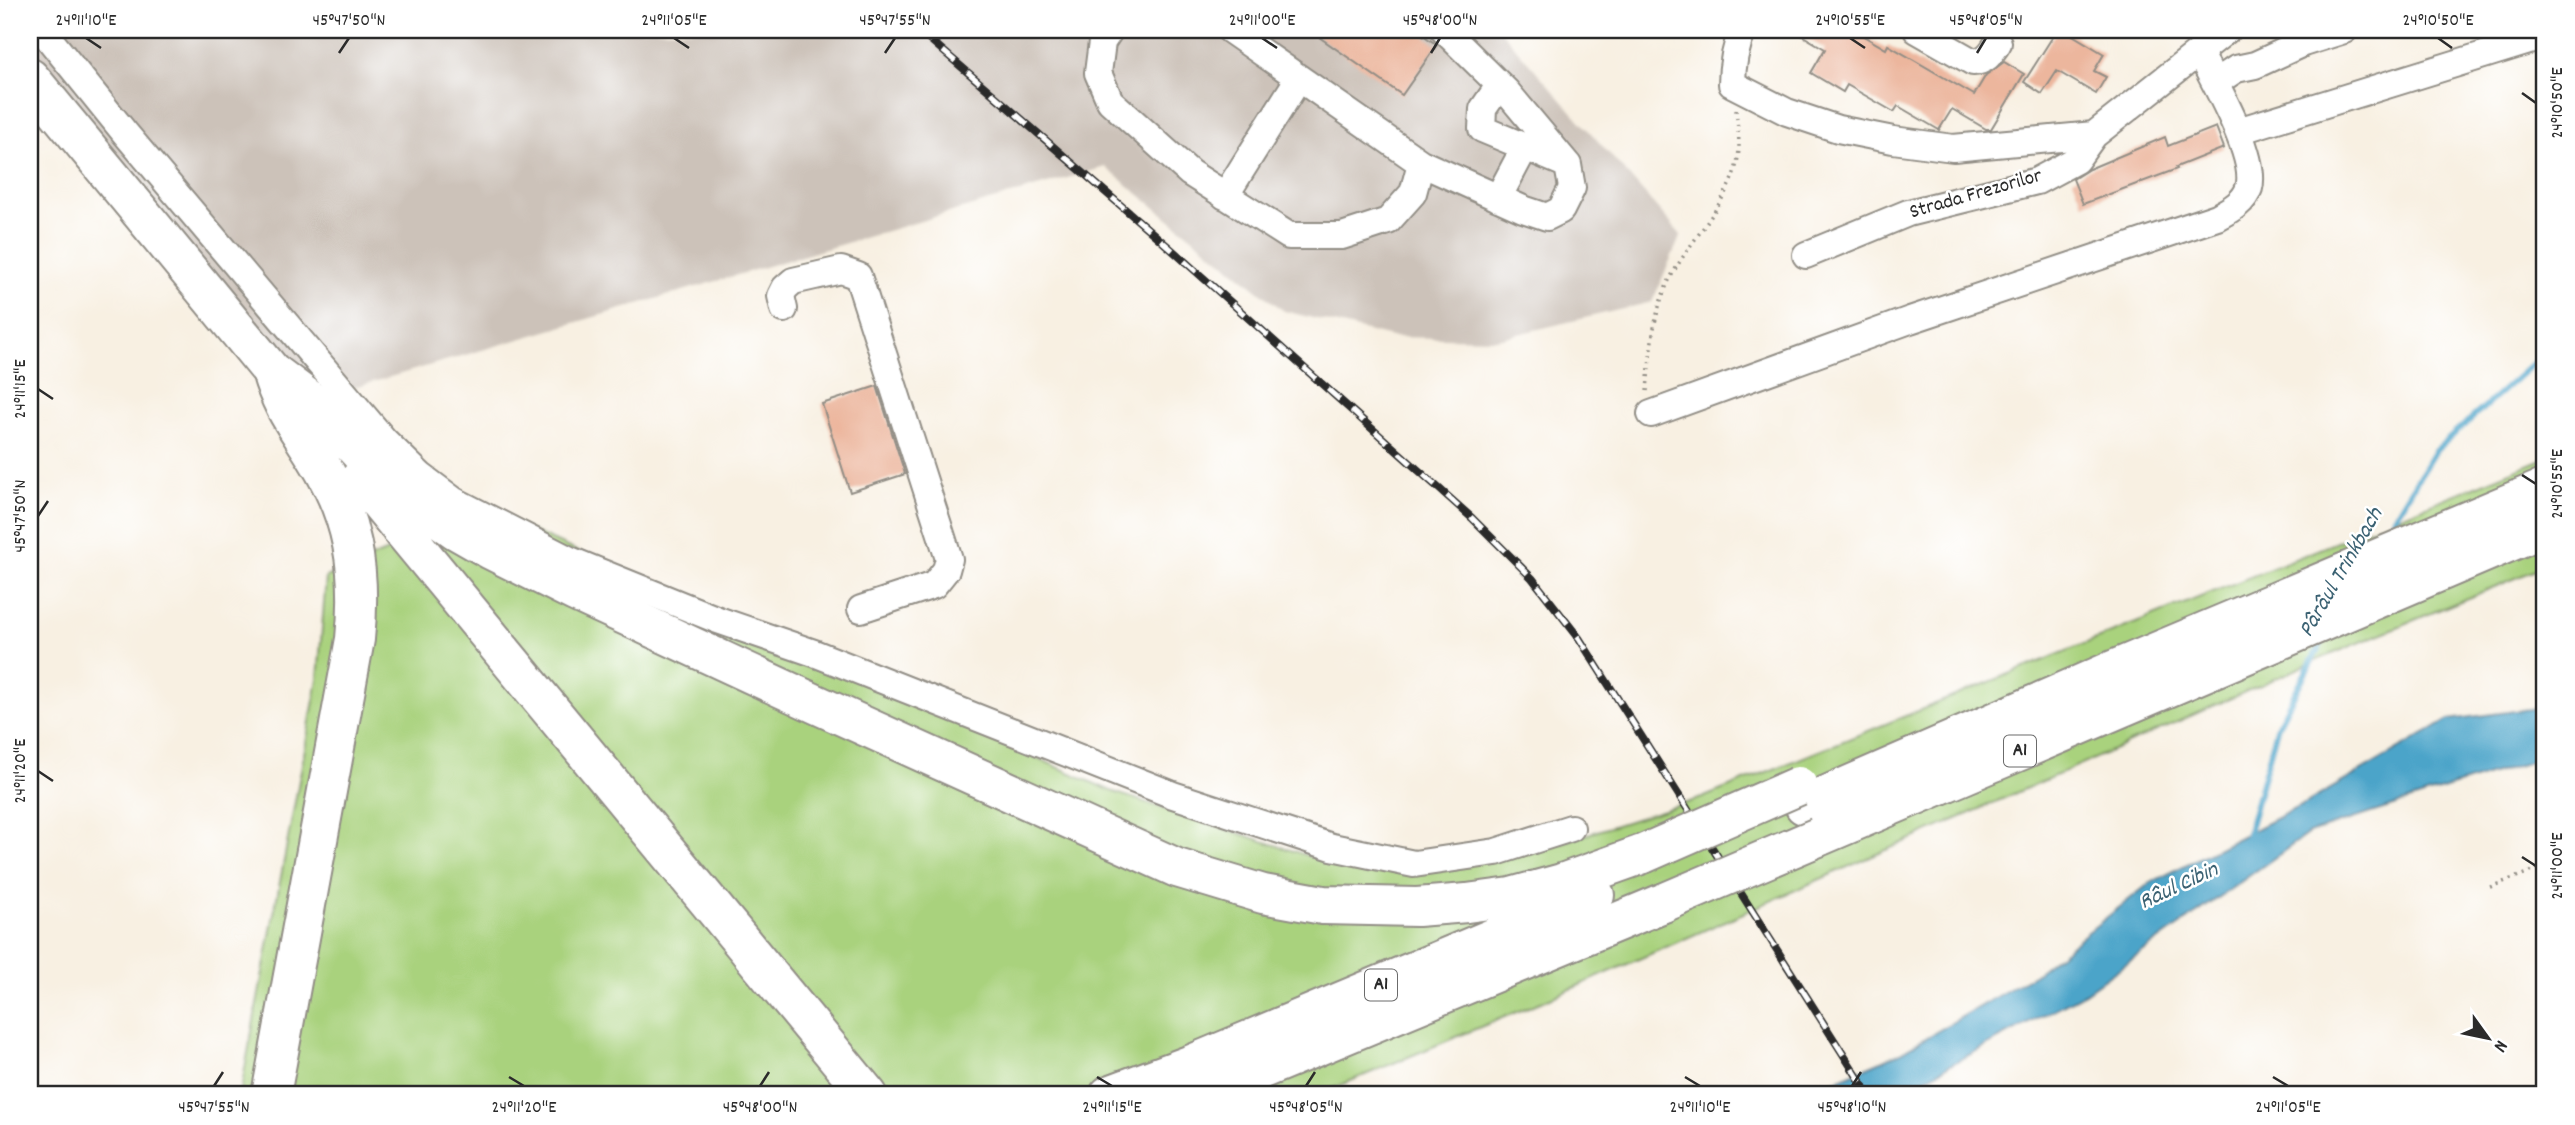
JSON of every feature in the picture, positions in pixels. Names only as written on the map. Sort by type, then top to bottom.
[{"type":"highway","points":[[30,78],[868,1095]]},
{"type":"highway","points":[[271,371],[315,404],[397,488],[456,530],[491,550],[828,710],[1177,868],[1263,894],[1311,903],[1363,907],[1468,904],[1511,897],[1562,883],[1658,886]]},
{"type":"highway","points":[[271,371],[287,415],[316,456],[339,501],[355,552],[358,583],[355,639],[271,1095]]},
{"type":"highway","name":"A1","points":[[1812,820],[2111,671],[2545,488]]},
{"type":"highway","name":"A1","points":[[1200,1095],[1658,886],[1812,820],[2214,668],[2545,527]]},
{"type":"highway","points":[[1248,1095],[1658,886],[1812,820]]},
{"type":"highway","name":"A1","points":[[1110,1095],[1658,886]]},
{"type":"street","points":[[42,30],[125,133],[384,440],[421,477],[453,500],[496,524],[570,560],[718,620],[814,653],[1173,795],[1332,847],[1415,863],[1496,852],[1571,828]]},
{"type":"street","points":[[1110,30],[1102,42],[1098,73],[1110,101],[1190,173],[1289,236],[1342,236],[1388,220],[1413,193],[1421,163]]},
{"type":"street","points":[[1230,30],[1260,38],[1299,78],[1421,163],[1547,217],[1561,210],[1572,188],[1569,165],[1507,92],[1444,30]]},
{"type":"street","points":[[1743,30],[1732,66],[1732,84],[1787,111],[1838,129],[1953,148],[2094,135]]},
{"type":"street","points":[[1917,30],[1973,62],[1982,62],[1998,43]]},
{"type":"street","name":"Strada Frezorilor","points":[[1806,255],[1908,213],[2037,181],[2076,160],[2094,135],[2227,30]]},
{"type":"street","points":[[2215,83],[2236,69],[2255,65],[2303,43],[2344,30]]},
{"type":"street","points":[[2238,131],[2545,36]]},
{"type":"street","points":[[1651,414],[1910,320],[2217,217],[2237,206],[2249,190],[2250,173],[2238,131],[2199,52]]},
{"type":"street","points":[[1225,196],[1299,78]]},
{"type":"street","points":[[1507,92],[1494,93],[1483,109],[1482,129],[1569,165]]},
{"type":"street","points":[[1498,198],[1525,147]]},
{"type":"street","points":[[784,309],[781,296],[793,281],[841,270],[858,276],[949,559],[946,570],[934,586],[861,609]]},
{"type":"path","points":[[1651,414],[1647,391],[1656,313],[1680,260],[1707,222],[1735,171],[1739,148],[1732,84]]},
{"type":"path","points":[[2490,887],[2545,866]]},
{"type":"shaded area","points":[[30,30],[1500,30],[1681,235],[1652,302],[1497,339],[1391,337],[1284,311],[1105,167],[322,397],[65,120],[30,78]]},
{"type":"green space","points":[[2545,458],[2545,566],[2320,659],[1555,996],[1317,1095],[240,1095],[318,679],[326,577],[485,510],[1111,791],[1336,865],[1550,846],[1702,798]]},
{"type":"water","name":"Râul Cibin","points":[[2545,707],[2545,757],[2309,833],[2085,993],[1894,1095],[1802,1095],[1900,1053],[2035,974],[2150,883],[2306,803],[2449,720]]},
{"type":"building","points":[[1309,30],[1416,30],[1437,45],[1402,95]]},
{"type":"building","points":[[1793,30],[1853,30],[1886,49],[1888,45],[1974,95],[1986,75],[2004,62],[2024,74],[1991,129],[1986,129],[1952,109],[1939,130],[1898,106],[1894,112],[1847,85],[1843,92],[1811,73],[1825,49]]},
{"type":"building","points":[[2057,30],[2064,30],[2104,54],[2094,71],[2106,77],[2096,94],[2057,71],[2042,94],[2024,82]]},
{"type":"building","points":[[2216,127],[2224,148],[2176,167],[2177,169],[2083,204],[2073,179],[2089,169],[2165,137],[2168,146]]},
{"type":"building","points":[[877,386],[905,474],[850,492],[822,404]]},
{"type":"waterway","name":"Pârâul Trinkbach","points":[[2380,542],[2434,452],[2545,353]]},
{"type":"waterway","name":"Pârâul Trinkbach","points":[[2246,840],[2278,725],[2325,636]]},
{"type":"railway","points":[[919,30],[1171,249],[1472,518],[1532,578],[1579,638],[1869,1095]]}]
